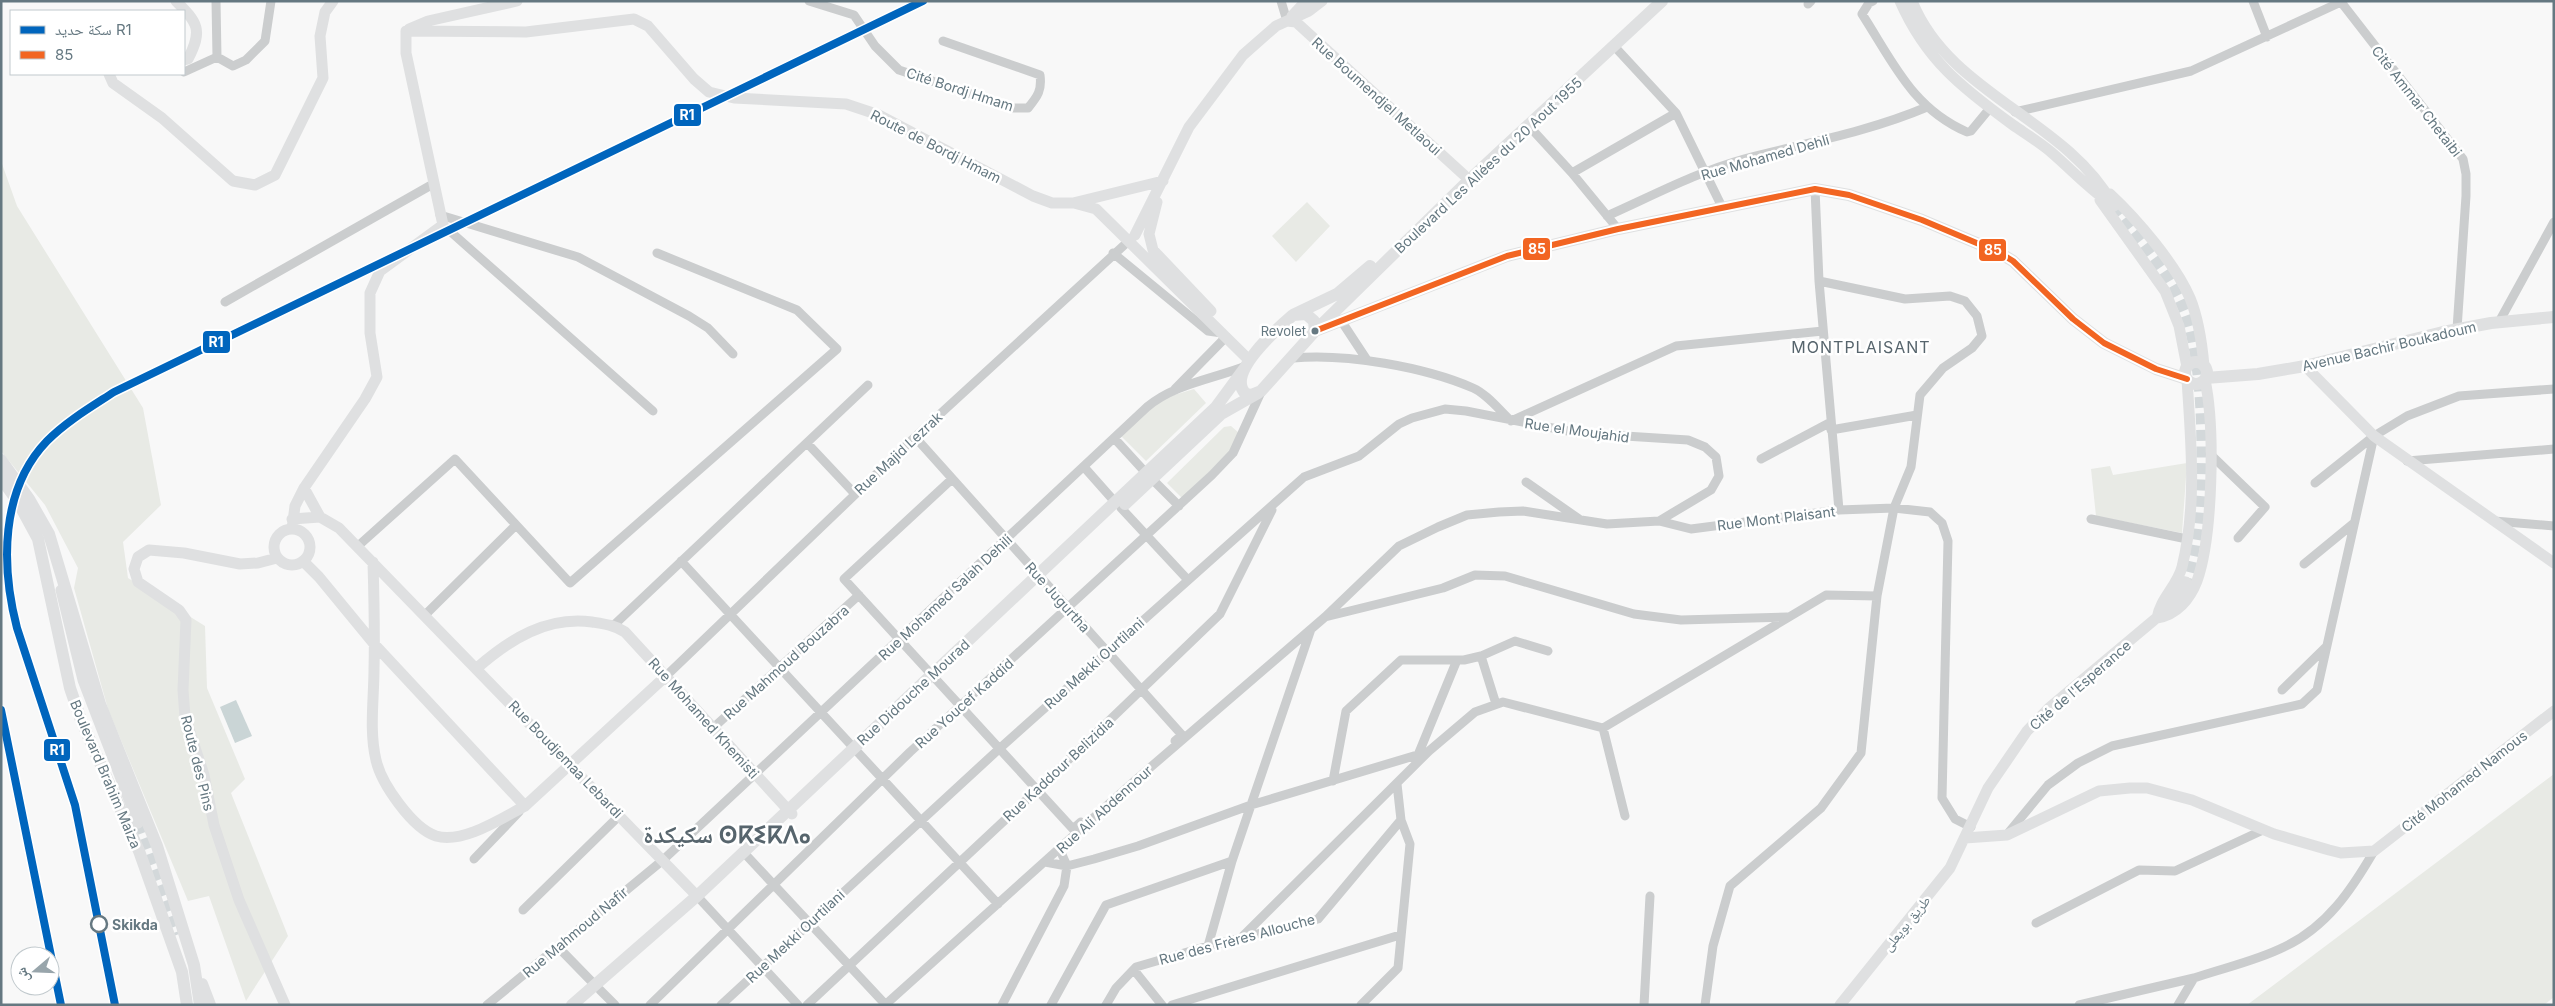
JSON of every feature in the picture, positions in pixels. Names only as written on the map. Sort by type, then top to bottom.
[{"type":"main road","points":[[176,1],[191,16],[198,31],[197,41],[188,59],[185,60]]},
{"type":"main road","points":[[109,75],[113,83],[162,118],[233,181],[255,185],[275,175],[323,78],[320,36],[325,12],[333,1]]},
{"type":"main road","points":[[292,524],[295,506],[304,488],[365,399],[377,377],[370,332],[370,293],[380,272],[441,220],[406,53],[406,31],[428,21],[517,1]]},
{"type":"main road","points":[[1135,235],[1189,126],[1244,55],[1264,35],[1307,6],[1322,1]]},
{"type":"main road","name":"Boulevard Les Allées du 20 Aout 1955","points":[[1248,363],[1293,315],[1343,290],[1382,256],[1464,175],[1650,1]]},
{"type":"main road","name":"Boulevard Les Allées du 20 Aout 1955","points":[[1293,358],[1315,331],[1341,305],[1662,1]]},
{"type":"main road","points":[[1900,1],[1911,26],[1942,68],[1990,108],[2100,191],[2137,223],[2184,286],[2194,310],[2205,373],[2209,406],[2210,454],[2206,532],[2197,581],[2181,607],[2170,615],[2157,618],[2160,606],[2177,580],[2187,539],[2192,460],[2187,373],[2179,326],[2165,291],[2100,191],[2068,152],[1963,70],[1943,50],[1929,32],[1912,1]]},
{"type":"main road","points":[[1307,6],[1308,33]]},
{"type":"main road","name":"Route de Bordj Hmam","points":[[406,31],[526,32],[634,19],[648,26],[694,79],[709,92],[734,98],[846,104],[879,115],[1033,196],[1052,204],[1073,203],[1163,181]]},
{"type":"main road","name":"Rue Boumendjel Metlaoui","points":[[1287,21],[1296,22],[1464,175]]},
{"type":"main road","points":[[1163,181],[1149,234],[1152,250],[1248,363]]},
{"type":"main road","name":"Avenue Bachir Boukadoum","points":[[1315,331],[1507,256],[1618,230],[1815,189],[1849,194],[1922,220],[1998,252],[2013,261],[2094,336],[2115,349],[2145,362],[2187,373],[2197,384],[2205,373]]},
{"type":"main road","points":[[1073,203],[1096,209],[1224,335],[1248,363]]},
{"type":"main road","points":[[1293,315],[1306,314],[1346,320],[1341,305]]},
{"type":"main road","points":[[1306,314],[1314,322],[1315,331]]},
{"type":"main road","name":"Avenue Bachir Boukadoum","points":[[2187,373],[2194,363],[2205,373],[2225,376],[2258,374],[2305,366],[2457,329],[2499,322],[2554,317]]},
{"type":"main road","name":"Rue Didouche Mourad","points":[[699,898],[1149,476],[1221,414],[1260,392],[1293,358]]},
{"type":"main road","points":[[1248,363],[1241,379],[1243,391],[1251,395],[1260,392]]},
{"type":"main road","name":"Rue Didouche Mourad","points":[[1149,476],[1216,407],[1248,363]]},
{"type":"main road","points":[[2305,366],[2374,436],[2554,563]]},
{"type":"main road","name":"Boulevard Brahim Maiza","points":[[1,460],[45,525],[61,570],[92,680],[157,846],[194,965],[200,1005]]},
{"type":"main road","name":"Boulevard Brahim Maiza","points":[[1,478],[18,502],[38,539],[74,700],[139,851],[182,972],[187,1005]]},
{"type":"main road","points":[[292,524],[303,532],[310,541],[310,552],[304,562],[292,566],[277,558],[275,541],[292,524],[320,517],[304,488]]},
{"type":"main road","name":"Rue Boudjemaa Lebardi","points":[[320,517],[339,528],[374,562],[699,898]]},
{"type":"main road","name":"Route des Pins","points":[[277,558],[258,563],[240,564],[184,553],[149,550],[138,557],[134,569],[138,582],[179,610],[186,620],[183,690],[185,718],[204,775],[214,825],[236,892],[285,1005]]},
{"type":"main road","points":[[304,562],[320,577],[375,645],[525,806]]},
{"type":"main road","points":[[374,562],[373,740],[376,761],[383,780],[417,825],[437,836],[472,833],[525,806],[666,676]]},
{"type":"main road","points":[[61,570],[61,590],[79,668],[138,823],[122,794],[61,643]]},
{"type":"main road","name":"Cité de l'Esperance","points":[[1966,838],[1988,788],[2027,731],[2049,708],[2157,618],[2177,599],[2186,582]]},
{"type":"main road","points":[[476,668],[496,651],[524,634],[550,623],[569,620],[614,625]]},
{"type":"main road","name":"Rue Mohamed Khemisti","points":[[614,625],[625,632],[790,812]]},
{"type":"main road","name":"Cité Mohamed Namous","points":[[2374,850],[2554,711]]},
{"type":"main road","points":[[1966,838],[2007,835],[2099,791],[2147,788],[2192,800],[2263,830],[2341,853],[2374,850]]},
{"type":"main road","name":"Rue Didouche Mourad","points":[[572,1005],[597,988],[747,856],[790,812]]},
{"type":"main road","points":[[128,828],[141,826],[146,819]]},
{"type":"main road","name":"طريق بويعلى","points":[[1840,1005],[1950,868],[1966,838]]},
{"type":"main road","points":[[139,851],[149,844],[157,846]]},
{"type":"main road","points":[[194,965],[210,1005]]},
{"type":"main road","name":"Rue Didouche Mourad","points":[[584,1005],[597,988]]},
{"type":"street","points":[[216,1],[218,57]]},
{"type":"street","points":[[218,57],[233,66],[258,50],[265,41],[271,1]]},
{"type":"street","name":"Cité Bordj Hmam","points":[[809,1],[854,15],[875,46],[899,70],[1013,108],[1028,108],[1037,98],[1042,88],[1040,75],[943,41]]},
{"type":"street","points":[[1281,1],[1287,21]]},
{"type":"street","points":[[1872,1],[1868,3],[1862,14],[1913,95],[1927,107],[1967,132],[1971,131],[1990,108]]},
{"type":"street","points":[[2253,1],[2267,37]]},
{"type":"street","name":"Cité Ammar Chetaibi","points":[[2015,112],[2192,71],[2342,2],[2463,159],[2466,174],[2466,196],[2457,329]]},
{"type":"street","points":[[1614,46],[1676,113],[1723,209]]},
{"type":"street","points":[[185,72],[218,57]]},
{"type":"street","name":"Rue Mohamed Dehli","points":[[1607,216],[1705,172],[1902,118],[1927,107]]},
{"type":"street","points":[[1572,173],[1676,113]]},
{"type":"street","points":[[1528,126],[1572,173],[1618,230]]},
{"type":"street","points":[[226,302],[433,184]]},
{"type":"street","points":[[1815,189],[1819,281],[1839,510]]},
{"type":"street","points":[[441,220],[578,257],[689,316],[708,328],[733,354]]},
{"type":"street","points":[[441,220],[653,411]]},
{"type":"street","points":[[2499,322],[2554,222]]},
{"type":"street","name":"Rue Majid Lezrak","points":[[666,676],[915,437],[1135,235]]},
{"type":"street","points":[[358,546],[454,460],[570,583],[837,349],[797,310],[657,253]]},
{"type":"street","points":[[1114,253],[1208,331],[1217,341],[1216,347]]},
{"type":"street","points":[[1705,1005],[1713,946],[1730,886],[1821,808],[1861,753],[1877,596],[1894,508],[1911,467],[1920,395],[1942,368],[1972,348],[1982,336],[1977,316],[1964,301],[1950,296],[1905,299],[1819,281]]},
{"type":"street","points":[[1346,320],[1367,360]]},
{"type":"street","points":[[1511,421],[1676,346],[1823,330]]},
{"type":"street","points":[[1174,389],[1216,347],[1224,335],[1208,331]]},
{"type":"street","name":"Rue el Moujahid","points":[[1293,358],[1318,356],[1367,360],[1430,374],[1475,388],[1511,421],[1613,436],[1688,440],[1705,447],[1716,457],[1720,476],[1711,490],[1659,521]]},
{"type":"street","name":"Rue Mohamed Salah Dehili","points":[[663,860],[1160,396],[1174,389],[1217,378],[1248,363]]},
{"type":"street","points":[[614,625],[868,385]]},
{"type":"street","points":[[2315,483],[2374,436],[2407,416],[2459,396],[2554,389]]},
{"type":"street","name":"Rue Youcef Kaddid","points":[[650,1005],[882,779],[1179,506],[1233,453],[1260,392]]},
{"type":"street","name":"Rue Mekki Ourtilani","points":[[721,1005],[998,749],[1107,651],[1274,507],[1304,477],[1359,456],[1399,424],[1412,418],[1445,409],[1466,411],[1511,421]]},
{"type":"street","points":[[1761,459],[1831,426],[1917,414]]},
{"type":"street","points":[[2007,835],[2048,785],[2078,763],[2112,746],[2302,704],[2317,690],[2374,436]]},
{"type":"street","name":"Rue Jugurtha","points":[[915,437],[1182,735],[1141,769],[1140,776]]},
{"type":"street","points":[[1114,438],[1179,506]]},
{"type":"street","points":[[807,444],[855,494]]},
{"type":"street","points":[[2407,461],[2554,449]]},
{"type":"street","points":[[2210,454],[2265,507],[2238,538]]},
{"type":"street","points":[[1084,467],[1188,580]]},
{"type":"street","points":[[952,479],[844,579],[1073,830],[1123,784],[1131,784]]},
{"type":"street","points":[[1526,482],[1582,521]]},
{"type":"street","name":"Rue Kaddour Belizidia","points":[[807,1005],[1037,790],[1220,614],[1274,507]]},
{"type":"street","name":"Rue Mont Plaisant","points":[[1325,617],[1398,546],[1467,515],[1523,511],[1607,524],[1659,521],[1691,528],[1839,510],[1894,508],[1930,512],[1942,523],[1948,541],[1942,798],[1955,819],[1971,827]]},
{"type":"street","points":[[2091,519],[2187,539]]},
{"type":"street","points":[[2494,521],[2554,526]]},
{"type":"street","points":[[2304,564],[2354,523]]},
{"type":"street","points":[[425,615],[516,525]]},
{"type":"street","points":[[681,561],[998,904]]},
{"type":"street","points":[[1325,617],[1443,588],[1475,575],[1505,576],[1643,616],[1681,620],[1789,617]]},
{"type":"street","points":[[1239,940],[1429,752],[1475,712],[1503,702],[1603,728],[1826,595],[1877,596]]},
{"type":"street","name":"Rue Mahmoud Bouzabra","points":[[713,728],[859,596]]},
{"type":"street","name":"Rue Ali Abdennour","points":[[885,1005],[1060,850],[1140,776],[1325,617]]},
{"type":"street","points":[[1208,946],[1232,861],[1311,629]]},
{"type":"street","points":[[1333,781],[1346,711],[1401,660],[1457,660],[1481,656],[1515,641],[1548,651]]},
{"type":"street","points":[[2282,690],[2327,646]]},
{"type":"street","points":[[1481,656],[1496,704]]},
{"type":"street","points":[[1418,755],[1457,660]]},
{"type":"street","points":[[1603,728],[1625,816]]},
{"type":"street","points":[[1045,862],[1067,866],[1138,846],[1251,806],[1429,752]]},
{"type":"street","points":[[1361,1005],[1398,968],[1410,844],[1401,820],[1397,784]]},
{"type":"street","points":[[474,859],[525,806]]},
{"type":"street","points":[[523,910],[620,815]]},
{"type":"street","name":"Rue des Frères Allouche","points":[[1106,1005],[1116,988],[1134,970],[1208,946],[1239,940],[1318,919],[1401,820]]},
{"type":"street","points":[[2036,923],[2139,870],[2176,871],[2263,830]]},
{"type":"street","points":[[1002,1005],[1064,886],[1067,866],[1060,850]]},
{"type":"street","points":[[2079,1005],[2194,978],[2285,947],[2324,921],[2340,903],[2374,850]]},
{"type":"street","points":[[747,856],[811,922],[885,1005]]},
{"type":"street","name":"Rue Mahmoud Nafir","points":[[487,1005],[663,860]]},
{"type":"street","points":[[1051,1005],[1106,905],[1232,861]]},
{"type":"street","points":[[1644,1005],[1650,896]]},
{"type":"street","name":"Rue Boudjemaa Lebardi","points":[[699,898],[798,1005]]},
{"type":"street","points":[[1172,1005],[1400,934]]},
{"type":"street","points":[[558,947],[615,1005]]},
{"type":"street","points":[[1134,970],[1162,1005]]},
{"type":"street","points":[[2178,1005],[2194,978]]},
{"type":"shaded area","points":[[1,161],[17,206],[143,408],[161,505],[123,542],[128,578],[205,626],[207,688],[245,779],[231,793],[288,936],[246,1001],[209,896],[188,901],[108,709],[74,588],[78,568],[45,505],[1,451]]},
{"type":"shaded area","points":[[1307,202],[1330,226],[1296,262],[1272,236]]},
{"type":"shaded area","points":[[1194,389],[1206,403],[1146,461],[1121,436],[1161,399]]},
{"type":"shaded area","points":[[1231,426],[1239,433],[1232,450],[1182,498],[1167,483],[1224,427]]},
{"type":"shaded area","points":[[2187,463],[2182,533],[2096,516],[2091,469],[2110,466],[2113,475]]},
{"type":"shaded area","points":[[236,700],[252,736],[235,743],[220,707]]},
{"type":"shaded area","points":[[2554,774],[2554,997],[2544,1005],[2247,1005]]},
{"type":"tunnel","points":[[2114,206],[2170,282],[2184,310],[2192,336],[2201,406],[2202,446],[2198,522],[2193,556],[2186,582]]},
{"type":"tunnel","points":[[138,823],[179,934]]},
{"type":"rail line","name":"R1","points":[[115,1005],[75,805],[17,628],[8,580],[8,530],[13,505],[20,482],[32,461],[47,441],[71,421],[114,392],[923,1]]},
{"type":"rail line","name":"R1","points":[[1,710],[61,1005]]},
{"type":"transit line","name":"85","points":[[1315,331],[1507,256],[1618,229],[1815,189],[1849,195],[1922,220],[1998,252],[2013,261],[2073,319],[2104,343],[2156,369],[2187,379]]},
{"type":"place","name":"Revolet","points":[[1315,331]]},
{"type":"place","name":"Skikda","points":[[99,924]]},
{"type":"district","name":"MONTPLAISANT","points":[[1861,347]]},
{"type":"district","name":"سكيكدة ⵙⴽⵉⴽⴷⴰ","points":[[727,834]]}]
